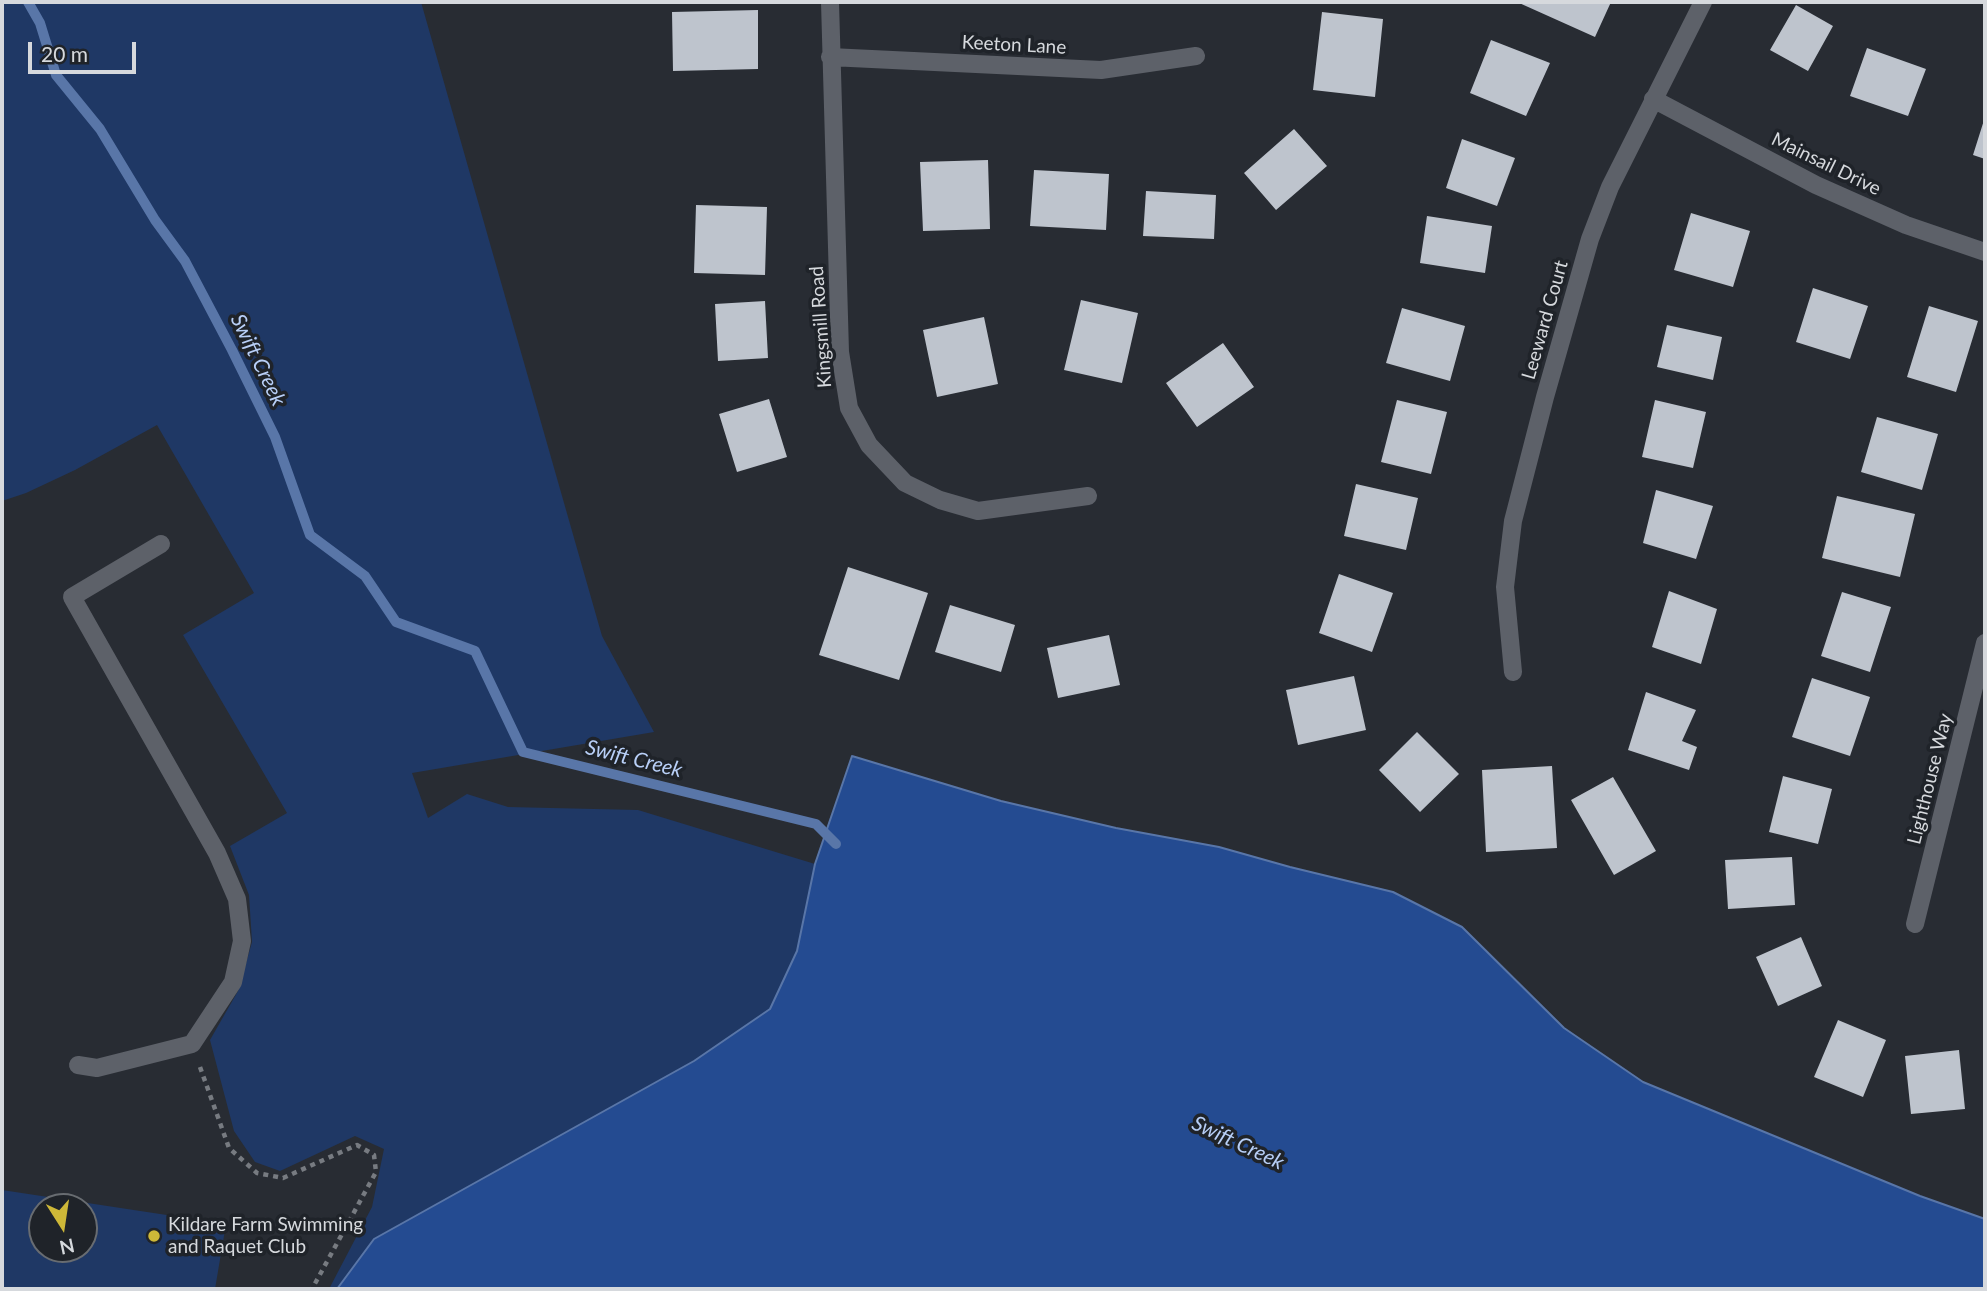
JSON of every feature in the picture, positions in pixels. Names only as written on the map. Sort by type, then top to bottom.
[{"type":"street","name":"Kingsmill Road","points":[[830,2],[840,352],[849,408],[869,445],[905,483],[940,500],[978,511],[1087,496]]},
{"type":"street","name":"Leeward Court","points":[[1513,672],[1505,587],[1513,521],[1545,397],[1590,240],[1610,187],[1703,2]]},
{"type":"street","name":"Keeton Lane","points":[[830,57],[1101,70],[1196,56]]},
{"type":"street","name":"Mainsail Drive","points":[[1653,99],[1816,185],[1906,225],[1985,252]]},
{"type":"street","points":[[78,1065],[97,1068],[192,1044],[233,982],[242,941],[237,899],[217,853],[72,597],[161,544]]},
{"type":"street","name":"Lighthouse Way","points":[[1915,924],[1985,643]]},
{"type":"path","points":[[203,1077],[229,1149],[257,1172],[283,1178],[357,1145],[374,1154],[376,1172],[312,1289]]},
{"type":"shaded area","points":[[2,2],[421,2],[602,636],[654,732],[412,773],[428,818],[467,794],[508,807],[638,810],[815,864],[797,951],[770,1009],[694,1061],[374,1239],[337,1289],[329,1289],[372,1207],[384,1149],[355,1136],[280,1171],[255,1162],[234,1131],[210,1040],[238,991],[252,942],[249,895],[230,846],[287,813],[183,635],[254,593],[157,425],[75,470],[2,501]]},
{"type":"shaded area","name":"Kildare Farm Swimming and Raquet Club","points":[[2,1190],[28,1194],[28,1263],[98,1263],[98,1205],[226,1224],[215,1289],[2,1289]]},
{"type":"water","points":[[852,756],[1001,801],[1116,828],[1219,847],[1393,892],[1462,927],[1564,1028],[1643,1082],[1920,1196],[1985,1219],[1985,1289],[337,1289],[374,1239],[694,1061],[770,1009],[797,951],[815,864]]},
{"type":"building","points":[[1517,2],[1611,2],[1595,37]]},
{"type":"building","points":[[1796,5],[1833,26],[1808,71],[1770,50]]},
{"type":"building","points":[[758,10],[758,69],[673,71],[672,12]]},
{"type":"building","points":[[1322,12],[1383,19],[1375,97],[1313,90]]},
{"type":"building","points":[[1491,40],[1550,63],[1526,116],[1470,93]]},
{"type":"building","points":[[1867,48],[1926,69],[1908,116],[1850,96]]},
{"type":"building","points":[[1985,117],[1985,159],[1973,155]]},
{"type":"building","points":[[1294,129],[1327,166],[1276,210],[1244,173]]},
{"type":"building","points":[[1462,139],[1515,158],[1497,206],[1446,188]]},
{"type":"building","points":[[988,160],[990,229],[923,231],[920,162]]},
{"type":"building","points":[[1034,170],[1109,174],[1106,230],[1030,226]]},
{"type":"building","points":[[1146,191],[1216,195],[1214,239],[1143,236]]},
{"type":"building","points":[[696,205],[767,207],[765,275],[694,273]]},
{"type":"building","points":[[1691,213],[1750,231],[1733,287],[1674,270]]},
{"type":"building","points":[[1427,216],[1492,226],[1485,273],[1420,263]]},
{"type":"building","points":[[1813,288],[1868,306],[1850,359],[1796,342]]},
{"type":"building","points":[[1081,300],[1138,313],[1122,383],[1064,370]]},
{"type":"building","points":[[765,301],[768,358],[718,361],[715,304]]},
{"type":"building","points":[[1929,306],[1978,321],[1956,392],[1907,377]]},
{"type":"building","points":[[1402,308],[1465,326],[1450,381],[1386,363]]},
{"type":"building","points":[[984,317],[998,384],[937,397],[923,330]]},
{"type":"building","points":[[1667,325],[1722,337],[1713,380],[1657,367]]},
{"type":"building","points":[[1223,343],[1254,387],[1197,427],[1166,383]]},
{"type":"building","points":[[769,399],[787,457],[737,472],[719,414]]},
{"type":"building","points":[[1397,400],[1447,412],[1431,474],[1381,462]]},
{"type":"building","points":[[1655,400],[1706,412],[1693,468],[1642,457]]},
{"type":"building","points":[[1877,417],[1938,434],[1922,490],[1861,472]]},
{"type":"building","points":[[1356,484],[1418,498],[1406,550],[1344,536]]},
{"type":"building","points":[[1656,490],[1713,506],[1696,559],[1643,543]]},
{"type":"building","points":[[1837,496],[1915,514],[1900,577],[1822,558]]},
{"type":"building","points":[[848,567],[928,593],[899,680],[819,655]]},
{"type":"building","points":[[1339,574],[1393,593],[1372,652],[1319,633]]},
{"type":"building","points":[[1669,591],[1717,609],[1701,664],[1652,647]]},
{"type":"building","points":[[1842,592],[1891,607],[1870,672],[1821,656]]},
{"type":"building","points":[[950,605],[1015,625],[1001,672],[935,652]]},
{"type":"building","points":[[1109,635],[1120,685],[1058,698],[1047,648]]},
{"type":"building","points":[[1354,676],[1366,730],[1298,745],[1286,690]]},
{"type":"building","points":[[1812,678],[1870,697],[1850,756],[1792,737]]},
{"type":"building","points":[[1646,692],[1696,710],[1682,741],[1697,747],[1689,770],[1628,750]]},
{"type":"building","points":[[1417,732],[1459,774],[1420,812],[1379,770]]},
{"type":"building","points":[[1552,766],[1557,848],[1486,852],[1482,770]]},
{"type":"building","points":[[1783,776],[1832,789],[1818,844],[1769,832]]},
{"type":"building","points":[[1613,777],[1656,851],[1614,875],[1571,800]]},
{"type":"building","points":[[1792,857],[1795,905],[1728,909],[1725,860]]},
{"type":"building","points":[[1801,937],[1822,986],[1778,1006],[1756,957]]},
{"type":"building","points":[[1838,1020],[1886,1040],[1863,1097],[1814,1077]]},
{"type":"building","points":[[1959,1050],[1965,1109],[1911,1114],[1905,1056]]},
{"type":"waterway","name":"Swift Creek","points":[[28,2],[40,23],[56,75],[100,129],[155,220],[185,261],[275,437],[310,535],[365,576],[396,622],[475,651],[523,752],[816,824],[836,844]]},
{"type":"place","name":"Kildare Farm Swimming and Raquet Club","points":[[154,1236]]}]
